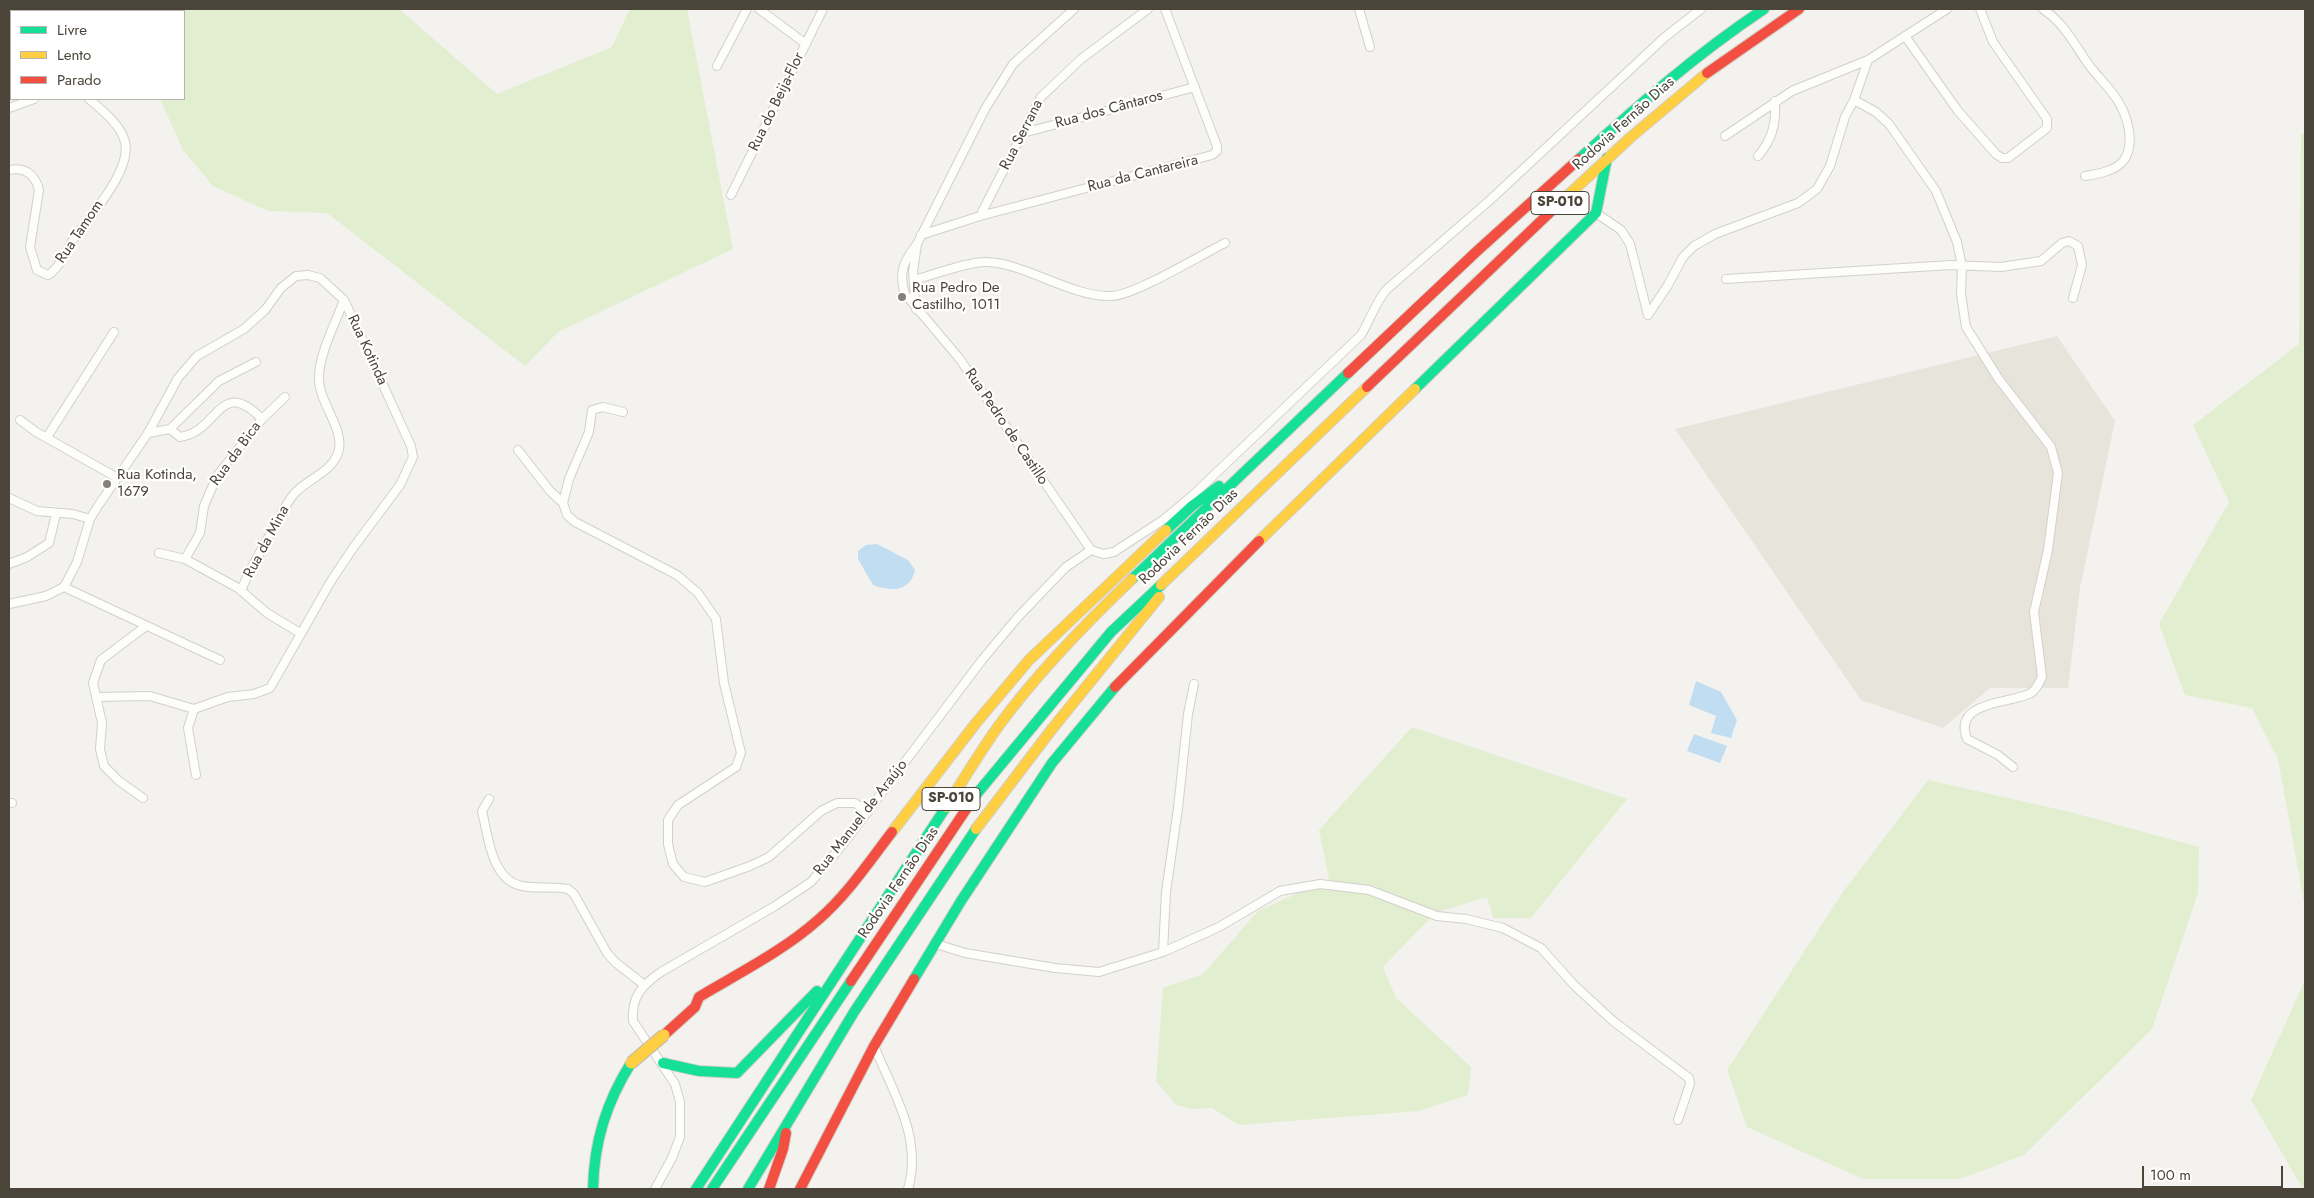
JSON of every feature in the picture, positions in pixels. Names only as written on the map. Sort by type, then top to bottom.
[{"type":"main road","name":"Rodovia Fernão Dias","points":[[696,1189],[1000,724],[1095,614],[1476,252],[1666,80],[1720,38],[1764,9]]},
{"type":"main road","name":"Rodovia Fernão Dias","points":[[712,1189],[975,796],[1035,721],[1111,632],[1677,94],[1715,65],[1799,9]]},
{"type":"main road","points":[[800,1189],[874,1046],[961,901],[1052,763],[1120,681],[1197,602],[1596,212],[1608,158]]},
{"type":"main road","points":[[593,1189],[601,1122],[612,1092],[631,1063],[695,1007],[700,997],[797,938],[820,919],[848,889],[1029,660],[1192,506],[1262,455]]},
{"type":"main road","points":[[748,1189],[854,1012],[968,839],[1058,721],[1200,547]]},
{"type":"main road","points":[[1035,682],[1091,601]]},
{"type":"main road","points":[[662,1064],[699,1071],[737,1073],[841,966]]},
{"type":"main road","points":[[769,1189],[783,1149],[788,1122]]},
{"type":"street","points":[[717,66],[747,9]]},
{"type":"street","points":[[760,9],[806,44]]},
{"type":"street","name":"Rua do Beija-Flor","points":[[731,195],[823,9]]},
{"type":"street","points":[[916,308],[914,280],[917,244],[999,84],[1013,64],[1074,9]]},
{"type":"street","name":"Rua Serrana","points":[[980,216],[1036,104],[1081,59],[1148,9]]},
{"type":"street","name":"Rua da Cantareira","points":[[921,235],[980,216],[1212,155],[1217,151],[1217,146],[1165,9]]},
{"type":"street","points":[[1359,9],[1370,47]]},
{"type":"street","points":[[1091,550],[1103,554],[1114,552],[1163,520],[1193,496],[1355,341],[1371,319],[1376,303],[1386,290],[1489,201],[1665,37],[1701,9]]},
{"type":"street","points":[[1725,136],[1775,102],[1805,86],[1868,60],[1947,9]]},
{"type":"street","points":[[1905,36],[1958,111],[1996,154],[2002,158],[2008,158],[2047,128],[2047,119],[1993,42],[1980,9]]},
{"type":"street","points":[[2043,9],[2067,30],[2090,66],[2117,98],[2126,118],[2129,145],[2124,160],[2106,172],[2085,176]]},
{"type":"street","points":[[1596,212],[1621,230],[1630,244],[1648,315],[1668,285],[1683,257],[1694,246],[1715,234],[1798,203],[1817,189],[1830,166],[1845,117],[1854,100],[1868,60]]},
{"type":"street","name":"Rua dos Cântaros","points":[[1023,133],[1195,87]]},
{"type":"street","points":[[9,108],[31,100]]},
{"type":"street","name":"Rua Tamom","points":[[9,170],[24,170],[37,181],[39,190],[30,247],[31,256],[36,270],[48,275],[57,266],[73,240],[101,204],[122,164],[126,152],[126,143],[121,131],[90,100]]},
{"type":"street","points":[[1854,100],[1889,124],[1936,191],[1947,214],[1962,266],[1961,294],[1966,327],[1970,337],[2051,448],[2058,473],[2048,550],[2034,612],[2042,677],[2038,687],[2030,694],[1988,704],[1978,709],[1965,723],[1964,731],[1967,739],[1998,755],[2013,767]]},
{"type":"street","points":[[1758,156],[1771,138],[1775,102]]},
{"type":"street","points":[[1726,279],[1950,265],[2001,267],[2041,262],[2062,243],[2069,241],[2078,246],[2082,258],[2073,298]]},
{"type":"street","points":[[914,280],[986,262],[1005,265],[1095,295],[1112,296],[1132,291],[1225,243]]},
{"type":"street","name":"Rua Pedro de Castillo","points":[[917,244],[901,269],[901,283],[905,294],[959,358],[1091,550]]},
{"type":"street","name":"Rua Kotinda","points":[[64,586],[83,547],[90,519],[116,477],[148,433],[168,394],[193,359],[244,329],[265,310],[291,279],[302,275],[315,276],[328,284],[344,300],[368,348],[411,446],[413,456],[400,485],[353,548],[300,633],[270,688],[254,694],[228,696],[194,709]]},
{"type":"street","name":"Rua da Mina","points":[[300,633],[267,613],[241,591],[249,572],[285,505],[304,484],[328,468],[338,451],[339,432],[325,404],[318,375],[344,300]]},
{"type":"street","points":[[47,437],[114,332]]},
{"type":"street","points":[[170,429],[219,381],[256,362]]},
{"type":"street","points":[[262,419],[285,398]]},
{"type":"street","name":"Rua da Bica","points":[[148,433],[170,429],[180,437],[193,434],[228,403],[237,401],[252,408],[262,419],[217,476],[204,506],[200,533],[184,559]]},
{"type":"street","points":[[563,503],[569,479],[589,432],[592,410],[603,407],[623,412]]},
{"type":"street","points":[[20,420],[116,477]]},
{"type":"street","points":[[518,450],[550,491],[563,503],[567,515],[575,522],[677,575],[698,593],[716,619],[724,683],[741,752],[736,767],[678,805],[668,820],[668,844],[673,864],[684,877],[705,882],[769,857],[821,811],[838,803],[855,804],[868,812]]},
{"type":"street","points":[[9,498],[37,511],[73,514],[90,519]]},
{"type":"street","points":[[9,564],[28,557],[49,543],[56,514]]},
{"type":"street","name":"Rua Manuel de Araújo","points":[[644,984],[775,906],[811,882],[868,812],[982,660],[1018,617],[1066,567],[1091,550]]},
{"type":"street","points":[[159,553],[184,559],[214,573],[241,591]]},
{"type":"street","points":[[9,604],[46,596],[64,586],[220,660]]},
{"type":"street","points":[[143,798],[119,781],[104,766],[100,750],[102,723],[93,683],[101,660],[146,626]]},
{"type":"street","points":[[1163,952],[1166,892],[1178,808],[1188,714],[1194,684]]},
{"type":"street","points":[[96,698],[150,696],[194,709],[188,728],[196,775]]},
{"type":"street","points":[[489,799],[482,811],[494,859],[500,871],[519,886],[568,889],[574,894],[607,953],[615,962],[644,984],[634,1000],[633,1021],[675,1084],[680,1102],[680,1137],[672,1158],[655,1189]]},
{"type":"street","points":[[936,944],[966,953],[1088,973],[1113,969],[1163,952],[1219,927],[1275,893],[1320,884],[1369,890],[1437,916],[1466,919],[1503,928],[1541,948],[1574,985],[1613,1021],[1688,1078],[1690,1084],[1678,1120]]},
{"type":"street","points":[[874,1046],[902,1108],[910,1134],[912,1178],[908,1189]]},
{"type":"shaded area","points":[[2057,336],[2115,421],[2080,588],[2068,688],[1990,688],[1943,728],[1861,700],[1675,429]]},
{"type":"green space","points":[[399,9],[497,94],[612,47],[630,9],[687,9],[733,249],[558,332],[525,366],[327,213],[268,211],[213,186],[183,150],[160,100],[185,100],[185,10],[104,10]]},
{"type":"green space","points":[[2301,133],[2305,134],[2305,908],[2278,759],[2252,708],[2185,695],[2159,624],[2229,502],[2193,425],[2299,344]]},
{"type":"green space","points":[[1412,727],[1627,799],[1531,918],[1493,918],[1487,897],[1435,913],[1383,967],[1396,998],[1471,1067],[1468,1095],[1419,1111],[1239,1125],[1212,1108],[1193,1109],[1176,1105],[1156,1081],[1163,988],[1203,974],[1258,911],[1329,879],[1319,830]]},
{"type":"green space","points":[[1928,780],[2070,812],[2199,847],[2198,893],[2152,1029],[2024,1155],[1960,1179],[1863,1179],[1747,1127],[1727,1070],[1843,892]]},
{"type":"green space","points":[[2305,980],[2305,1189],[2303,1189],[2251,1100]]},
{"type":"water","points":[[877,544],[908,560],[915,570],[909,583],[893,589],[873,585],[858,559],[858,551],[866,545]]},
{"type":"water","points":[[1696,681],[1721,692],[1737,720],[1731,738],[1711,733],[1716,716],[1689,705]]},
{"type":"water","points":[[1694,734],[1727,746],[1720,763],[1687,751]]},
{"type":"traffic: fast","points":[[1579,159],[1691,62],[1764,9]]},
{"type":"traffic: fast","points":[[1415,389],[1596,213],[1607,158]]},
{"type":"traffic: fast","points":[[1132,579],[1348,373]]},
{"type":"traffic: fast","points":[[1166,530],[1192,506],[1219,486]]},
{"type":"traffic: fast","points":[[975,796],[1111,632],[1161,585]]},
{"type":"traffic: fast","points":[[914,979],[961,901],[1052,763],[1115,687]]},
{"type":"traffic: fast","points":[[696,1189],[946,807]]},
{"type":"traffic: fast","points":[[748,1189],[854,1012],[976,829]]},
{"type":"traffic: fast","points":[[712,1189],[851,981]]},
{"type":"traffic: fast","points":[[663,1063],[699,1071],[737,1073],[817,991]]},
{"type":"traffic: fast","points":[[593,1189],[596,1155],[603,1123],[608,1108],[631,1063]]},
{"type":"traffic: slow","points":[[1564,199],[1631,137],[1707,73]]},
{"type":"traffic: slow","points":[[1161,585],[1367,387]]},
{"type":"traffic: slow","points":[[1259,541],[1415,389]]},
{"type":"traffic: slow","points":[[892,832],[976,723],[1029,660],[1166,530]]},
{"type":"traffic: slow","points":[[946,807],[979,754],[1030,685],[1132,579]]},
{"type":"traffic: slow","points":[[976,829],[1052,729],[1159,597]]},
{"type":"traffic: slow","points":[[631,1063],[664,1035]]},
{"type":"traffic: jam","points":[[1707,73],[1799,9]]},
{"type":"traffic: jam","points":[[1348,373],[1476,252],[1579,159]]},
{"type":"traffic: jam","points":[[1367,387],[1564,199]]},
{"type":"traffic: jam","points":[[1115,687],[1259,541]]},
{"type":"traffic: jam","points":[[851,981],[975,796]]},
{"type":"traffic: jam","points":[[664,1035],[695,1007],[699,997],[776,952],[818,920],[848,889],[892,832]]},
{"type":"traffic: jam","points":[[800,1189],[874,1046],[914,979]]},
{"type":"traffic: jam","points":[[769,1189],[783,1149],[786,1133]]},
{"type":"place","name":"Rua Pedro De Castilho, 1011","points":[[902,297]]},
{"type":"place","name":"Rua Kotinda, 1679","points":[[107,484]]}]
